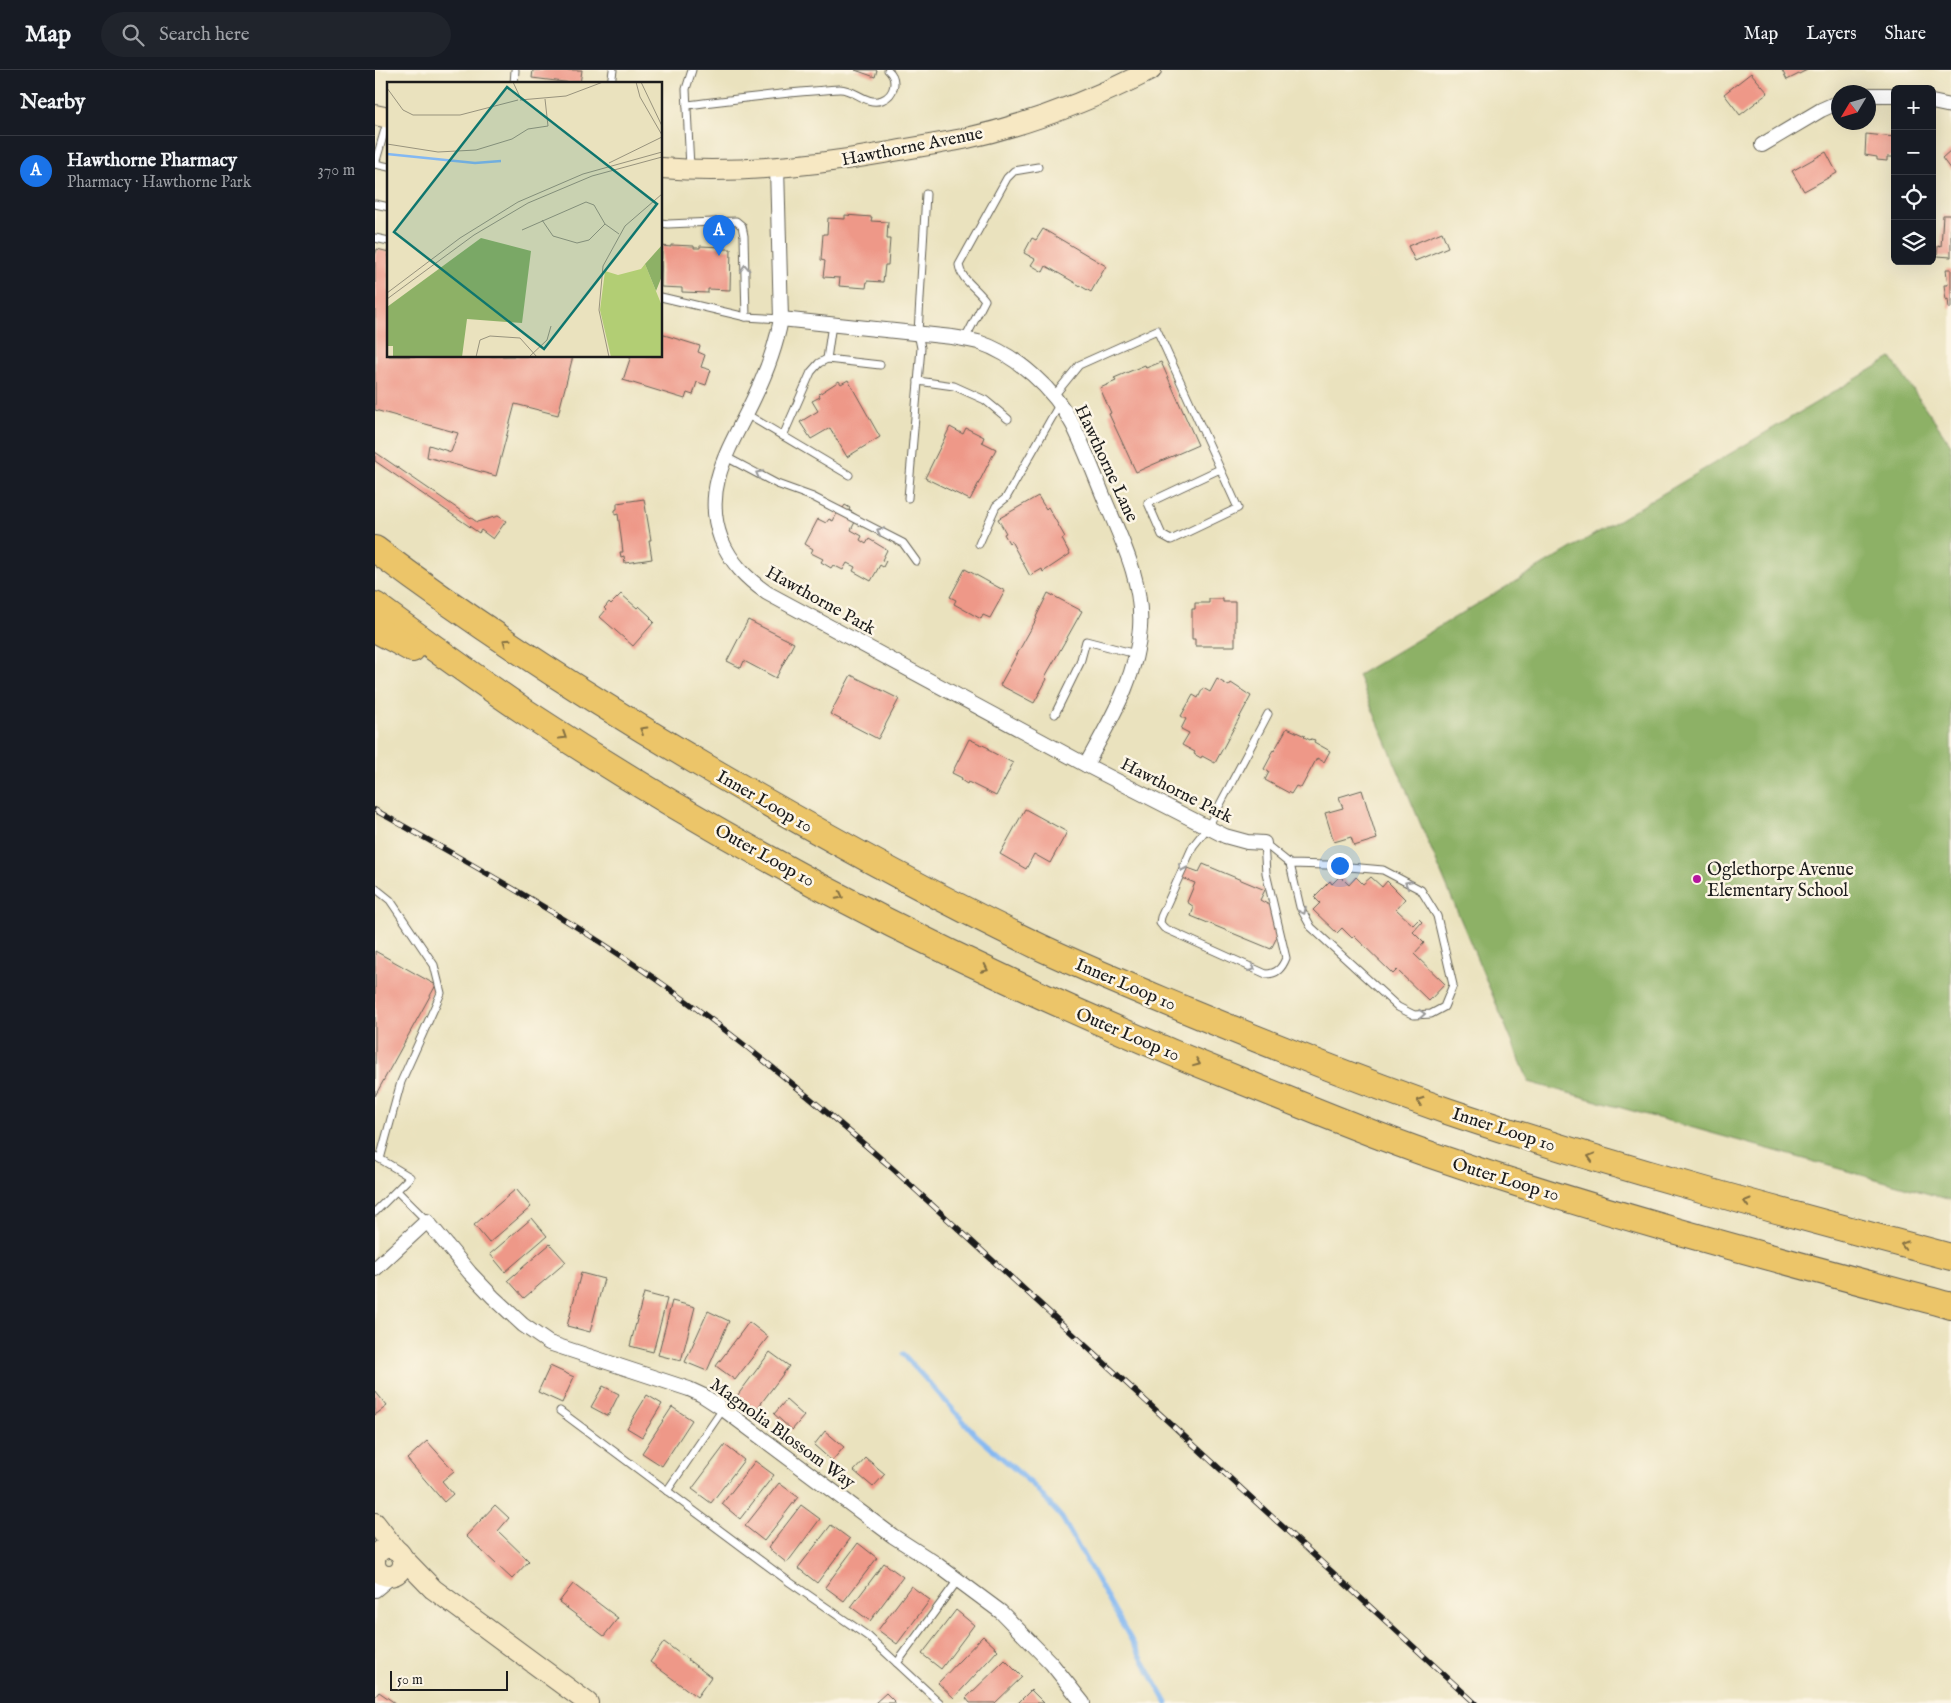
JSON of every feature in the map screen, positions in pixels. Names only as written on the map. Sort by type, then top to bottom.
[{"type":"highway","name":"Inner Loop 10","points":[[375,549],[528,657],[652,735],[867,859],[1044,949],[1261,1042],[1456,1114],[1633,1169],[1804,1218],[1951,1257]]},
{"type":"highway","name":"Outer Loop 10","points":[[375,605],[522,709],[626,775],[828,890],[1093,1020],[1437,1157],[1642,1222],[1951,1306]]},
{"type":"highway","points":[[375,629],[522,709]]},
{"type":"main road","name":"Hawthorne Avenue","points":[[663,168],[690,170],[777,168],[852,159],[964,139],[1019,124],[1076,104],[1151,70]]},
{"type":"main road","points":[[375,1523],[397,1564],[588,1703]]},
{"type":"main road","points":[[392,1548],[397,1564],[384,1575],[380,1573],[375,1565],[376,1556],[383,1550],[392,1548]]},
{"type":"street","points":[[1876,95],[1891,95]]},
{"type":"street","points":[[1936,103],[1951,106]]},
{"type":"street","points":[[1762,145],[1831,106]]},
{"type":"street","name":"Hawthorne Park","points":[[777,168],[781,319],[777,343],[725,457],[715,489],[714,508],[718,529],[735,565],[749,581],[767,593],[1087,765],[1225,836],[1247,842],[1264,843]]},
{"type":"street","name":"Hawthorne Lane","points":[[781,319],[918,333],[978,342],[1002,353],[1021,366],[1056,401],[1073,425],[1128,554],[1137,584],[1140,606],[1140,628],[1136,654],[1119,704],[1087,765]]},
{"type":"street","points":[[375,1269],[427,1220]]},
{"type":"street","name":"Magnolia Blossom Way","points":[[427,1220],[493,1297],[523,1325],[549,1343],[702,1395],[893,1536],[959,1580],[1001,1612],[1051,1664],[1083,1703]]},
{"type":"street","points":[[375,1590],[397,1564]]},
{"type":"lane","points":[[690,170],[686,89],[692,70]]},
{"type":"lane","points":[[687,105],[842,88],[874,102],[890,95],[894,87],[894,79],[888,70]]},
{"type":"lane","points":[[375,164],[384,117]]},
{"type":"lane","points":[[965,339],[985,300],[972,283],[963,277],[959,265],[1007,178],[1014,170],[1039,167]]},
{"type":"lane","points":[[908,498],[921,348],[918,333],[926,194]]},
{"type":"lane","points":[[663,223],[736,221],[742,226],[747,317]]},
{"type":"lane","points":[[663,297],[747,317],[781,319]]},
{"type":"lane","points":[[827,359],[832,324]]},
{"type":"lane","points":[[979,544],[996,506],[1006,498],[1056,401],[1079,365],[1157,330],[1238,508],[1171,540],[1162,535],[1148,503],[1220,469]]},
{"type":"lane","points":[[783,436],[811,372],[819,363],[827,359],[879,364]]},
{"type":"lane","points":[[918,381],[954,386],[985,400],[1009,419]]},
{"type":"lane","points":[[746,414],[849,475]]},
{"type":"lane","points":[[725,457],[777,484],[813,497],[903,542],[916,561]]},
{"type":"lane","points":[[1055,714],[1080,663],[1086,641],[1136,654]]},
{"type":"lane","points":[[1264,843],[1266,873],[1286,958],[1283,965],[1273,974],[1266,974],[1172,932],[1164,928],[1160,923],[1193,846],[1208,827],[1268,714]]},
{"type":"lane","points":[[1264,843],[1290,864],[1383,870],[1421,890],[1437,916],[1453,985],[1444,1007],[1431,1014],[1414,1016],[1398,1007],[1311,927],[1300,907],[1290,864]]},
{"type":"lane","points":[[375,888],[390,900],[434,965],[441,993],[401,1082],[378,1158],[410,1177],[375,1212]]},
{"type":"lane","points":[[397,1191],[427,1220]]},
{"type":"lane","points":[[667,1491],[723,1410]]},
{"type":"lane","points":[[560,1411],[788,1581],[869,1637],[941,1703]]},
{"type":"lane","points":[[897,1663],[959,1580]]},
{"type":"green space","name":"Oglethorpe Avenue Elementary School","points":[[1891,358],[1951,445],[1951,1200],[1529,1082],[1358,675]]},
{"type":"building","points":[[533,70],[582,70],[580,82],[532,78]]},
{"type":"building","points":[[855,70],[877,70],[875,77]]},
{"type":"building","points":[[1782,70],[1807,70],[1787,80]]},
{"type":"building","points":[[1751,73],[1768,93],[1740,115],[1724,94]]},
{"type":"building","points":[[1866,134],[1891,137],[1891,157],[1887,157],[1887,161],[1877,160],[1877,157],[1865,155]]},
{"type":"building","points":[[1951,150],[1951,170],[1942,158]]},
{"type":"building","points":[[1826,152],[1837,173],[1804,191],[1792,171]]},
{"type":"building","points":[[845,215],[872,217],[871,221],[888,222],[887,239],[890,239],[888,265],[885,265],[883,282],[867,281],[866,288],[839,286],[840,278],[823,277],[825,261],[821,260],[823,234],[827,234],[828,218],[845,219]]},
{"type":"building","points":[[1943,215],[1951,215],[1951,257],[1937,256],[1938,246],[1941,247]]},
{"type":"building","points":[[1043,229],[1106,266],[1091,292],[1046,266],[1043,272],[1031,265],[1035,259],[1024,253],[1032,238],[1036,240]]},
{"type":"building","points":[[1442,232],[1448,247],[1415,261],[1408,246]]},
{"type":"building","points":[[671,245],[731,249],[730,290],[708,289],[708,293],[682,292],[682,288],[663,287],[663,246],[671,247]]},
{"type":"building","points":[[377,249],[387,252],[387,358],[572,358],[558,415],[515,404],[496,476],[427,457],[429,445],[451,452],[458,433],[375,410],[375,256]]},
{"type":"building","points":[[1946,269],[1951,269],[1951,308],[1949,308],[1948,299],[1946,300],[1944,285],[1948,285]]},
{"type":"building","points":[[663,335],[700,346],[698,352],[705,355],[701,367],[711,370],[706,385],[697,382],[693,395],[687,393],[685,399],[623,380],[630,358],[663,358]]},
{"type":"building","points":[[1161,362],[1198,445],[1136,472],[1109,414],[1111,413],[1100,388],[1116,381],[1114,378],[1145,365],[1146,368]]},
{"type":"building","points":[[848,380],[880,437],[847,457],[830,428],[811,439],[800,422],[818,411],[812,401],[820,397],[819,394],[839,381],[841,384]]},
{"type":"building","points":[[950,427],[963,434],[966,428],[984,437],[982,442],[996,449],[970,500],[925,478]]},
{"type":"building","points":[[375,452],[477,522],[498,516],[506,521],[493,539],[481,530],[479,533],[375,461]]},
{"type":"building","points":[[1038,496],[1046,509],[1048,507],[1065,537],[1062,539],[1070,554],[1043,572],[1042,569],[1030,576],[1011,541],[1009,543],[998,519]]},
{"type":"building","points":[[644,499],[651,540],[649,540],[652,559],[625,563],[624,556],[621,557],[620,552],[623,552],[618,514],[615,515],[617,503]]},
{"type":"building","points":[[845,505],[858,516],[851,530],[862,536],[860,540],[866,544],[869,539],[887,550],[882,560],[886,561],[883,567],[880,565],[871,581],[853,571],[855,567],[847,563],[843,570],[833,565],[831,568],[821,562],[823,559],[811,553],[813,549],[805,544],[818,519],[826,523],[829,519],[833,521],[840,507],[843,508]]},
{"type":"building","points":[[965,569],[1005,591],[990,618],[983,615],[981,619],[954,604],[956,600],[950,597]]},
{"type":"building","points":[[1048,593],[1082,611],[1045,677],[1047,679],[1034,703],[1000,685],[1037,618]]},
{"type":"building","points":[[621,594],[637,608],[639,606],[654,622],[633,646],[600,617],[606,610],[604,608],[609,602],[611,604]]},
{"type":"building","points":[[1209,599],[1223,599],[1223,602],[1235,602],[1235,646],[1195,646],[1195,639],[1192,639],[1192,609],[1195,609],[1195,603],[1209,603]]},
{"type":"building","points":[[748,620],[794,643],[776,678],[744,661],[741,668],[727,661]]},
{"type":"building","points":[[851,675],[899,699],[878,739],[830,714]]},
{"type":"building","points":[[1217,679],[1229,686],[1231,683],[1251,696],[1215,763],[1202,756],[1201,758],[1194,754],[1195,752],[1182,745],[1189,733],[1181,729],[1186,719],[1181,716],[1193,695],[1198,698],[1203,688],[1210,692]]},
{"type":"building","points":[[1287,728],[1310,740],[1315,740],[1314,742],[1330,751],[1324,762],[1317,758],[1301,788],[1296,786],[1291,794],[1265,780],[1269,772],[1264,769],[1270,755]]},
{"type":"building","points":[[969,739],[989,748],[988,750],[1013,763],[996,796],[968,782],[967,784],[961,780],[962,778],[952,773]]},
{"type":"building","points":[[1362,790],[1377,839],[1354,846],[1351,837],[1334,842],[1325,813],[1343,808],[1339,797]]},
{"type":"building","points":[[1025,809],[1067,832],[1050,863],[1034,854],[1026,869],[1000,854]]},
{"type":"building","points":[[1203,864],[1265,890],[1260,900],[1271,906],[1278,935],[1271,949],[1191,916],[1194,907],[1187,902],[1195,883],[1180,877],[1185,867],[1199,872]]},
{"type":"building","points":[[1340,876],[1349,885],[1356,877],[1363,884],[1371,877],[1382,887],[1387,881],[1405,899],[1396,909],[1413,925],[1419,919],[1422,922],[1413,932],[1424,943],[1414,954],[1445,984],[1429,1001],[1397,970],[1393,974],[1354,936],[1352,938],[1342,928],[1337,933],[1313,910],[1320,903],[1314,897],[1330,881],[1332,884]]},
{"type":"building","points":[[375,951],[436,985],[375,1096]]},
{"type":"building","points":[[516,1189],[531,1207],[489,1243],[474,1225]]},
{"type":"building","points":[[532,1218],[547,1236],[505,1272],[490,1254]]},
{"type":"building","points":[[550,1244],[566,1262],[524,1298],[508,1280]]},
{"type":"building","points":[[581,1273],[604,1279],[590,1332],[567,1326]]},
{"type":"building","points":[[644,1293],[667,1299],[653,1352],[630,1346]]},
{"type":"building","points":[[672,1301],[695,1307],[681,1361],[658,1355]]},
{"type":"building","points":[[708,1311],[729,1321],[707,1371],[685,1362]]},
{"type":"building","points":[[749,1322],[768,1337],[735,1380],[716,1366]]},
{"type":"building","points":[[770,1352],[789,1366],[756,1410],[737,1396]]},
{"type":"building","points":[[550,1366],[574,1377],[562,1403],[538,1392]]},
{"type":"building","points":[[603,1386],[619,1394],[608,1416],[591,1407]]},
{"type":"building","points":[[375,1391],[387,1406],[375,1415]]},
{"type":"building","points":[[647,1395],[662,1404],[642,1437],[627,1428]]},
{"type":"building","points":[[786,1400],[804,1416],[792,1430],[774,1414]]},
{"type":"building","points":[[672,1407],[692,1420],[662,1466],[642,1453]]},
{"type":"building","points":[[825,1431],[844,1447],[832,1461],[814,1445]]},
{"type":"building","points":[[427,1441],[454,1471],[442,1481],[453,1494],[444,1502],[407,1459]]},
{"type":"building","points":[[725,1445],[744,1460],[711,1503],[692,1489]]},
{"type":"building","points":[[866,1458],[885,1474],[873,1487],[854,1471]]},
{"type":"building","points":[[755,1461],[774,1475],[740,1519],[722,1504]]},
{"type":"building","points":[[779,1483],[798,1497],[764,1541],[745,1526]]},
{"type":"building","points":[[495,1505],[509,1518],[498,1531],[529,1561],[512,1579],[466,1536]]},
{"type":"building","points":[[801,1505],[820,1519],[787,1563],[768,1548]]},
{"type":"building","points":[[831,1525],[850,1539],[817,1583],[798,1568]]},
{"type":"building","points":[[858,1543],[877,1558],[844,1601],[825,1587]]},
{"type":"building","points":[[884,1563],[903,1577],[870,1621],[851,1607]]},
{"type":"building","points":[[573,1584],[618,1618],[604,1636],[559,1602]]},
{"type":"building","points":[[911,1586],[930,1600],[897,1644],[878,1630]]},
{"type":"building","points":[[956,1610],[974,1625],[941,1669],[922,1654]]},
{"type":"building","points":[[983,1636],[998,1650],[954,1698],[938,1683]]},
{"type":"building","points":[[664,1642],[711,1677],[697,1697],[650,1662]]},
{"type":"building","points":[[1005,1660],[1022,1677],[995,1703],[970,1703],[966,1698]]},
{"type":"building","points":[[1031,1690],[1044,1703],[1018,1703]]},
{"type":"building","points":[[379,1692],[395,1703],[375,1703],[375,1697]]},
{"type":"building","points":[[886,1693],[896,1703],[875,1703]]},
{"type":"waterway","points":[[903,1354],[976,1435],[1033,1485],[1062,1518],[1167,1703]]},
{"type":"railway","points":[[375,810],[574,925],[671,990],[769,1064],[893,1169],[1475,1703]]},
{"type":"place","name":"Hawthorne Pharmacy","points":[[719,256]]},
{"type":"place","name":"Oglethorpe Avenue Elementary School","points":[[1697,879]]}]
